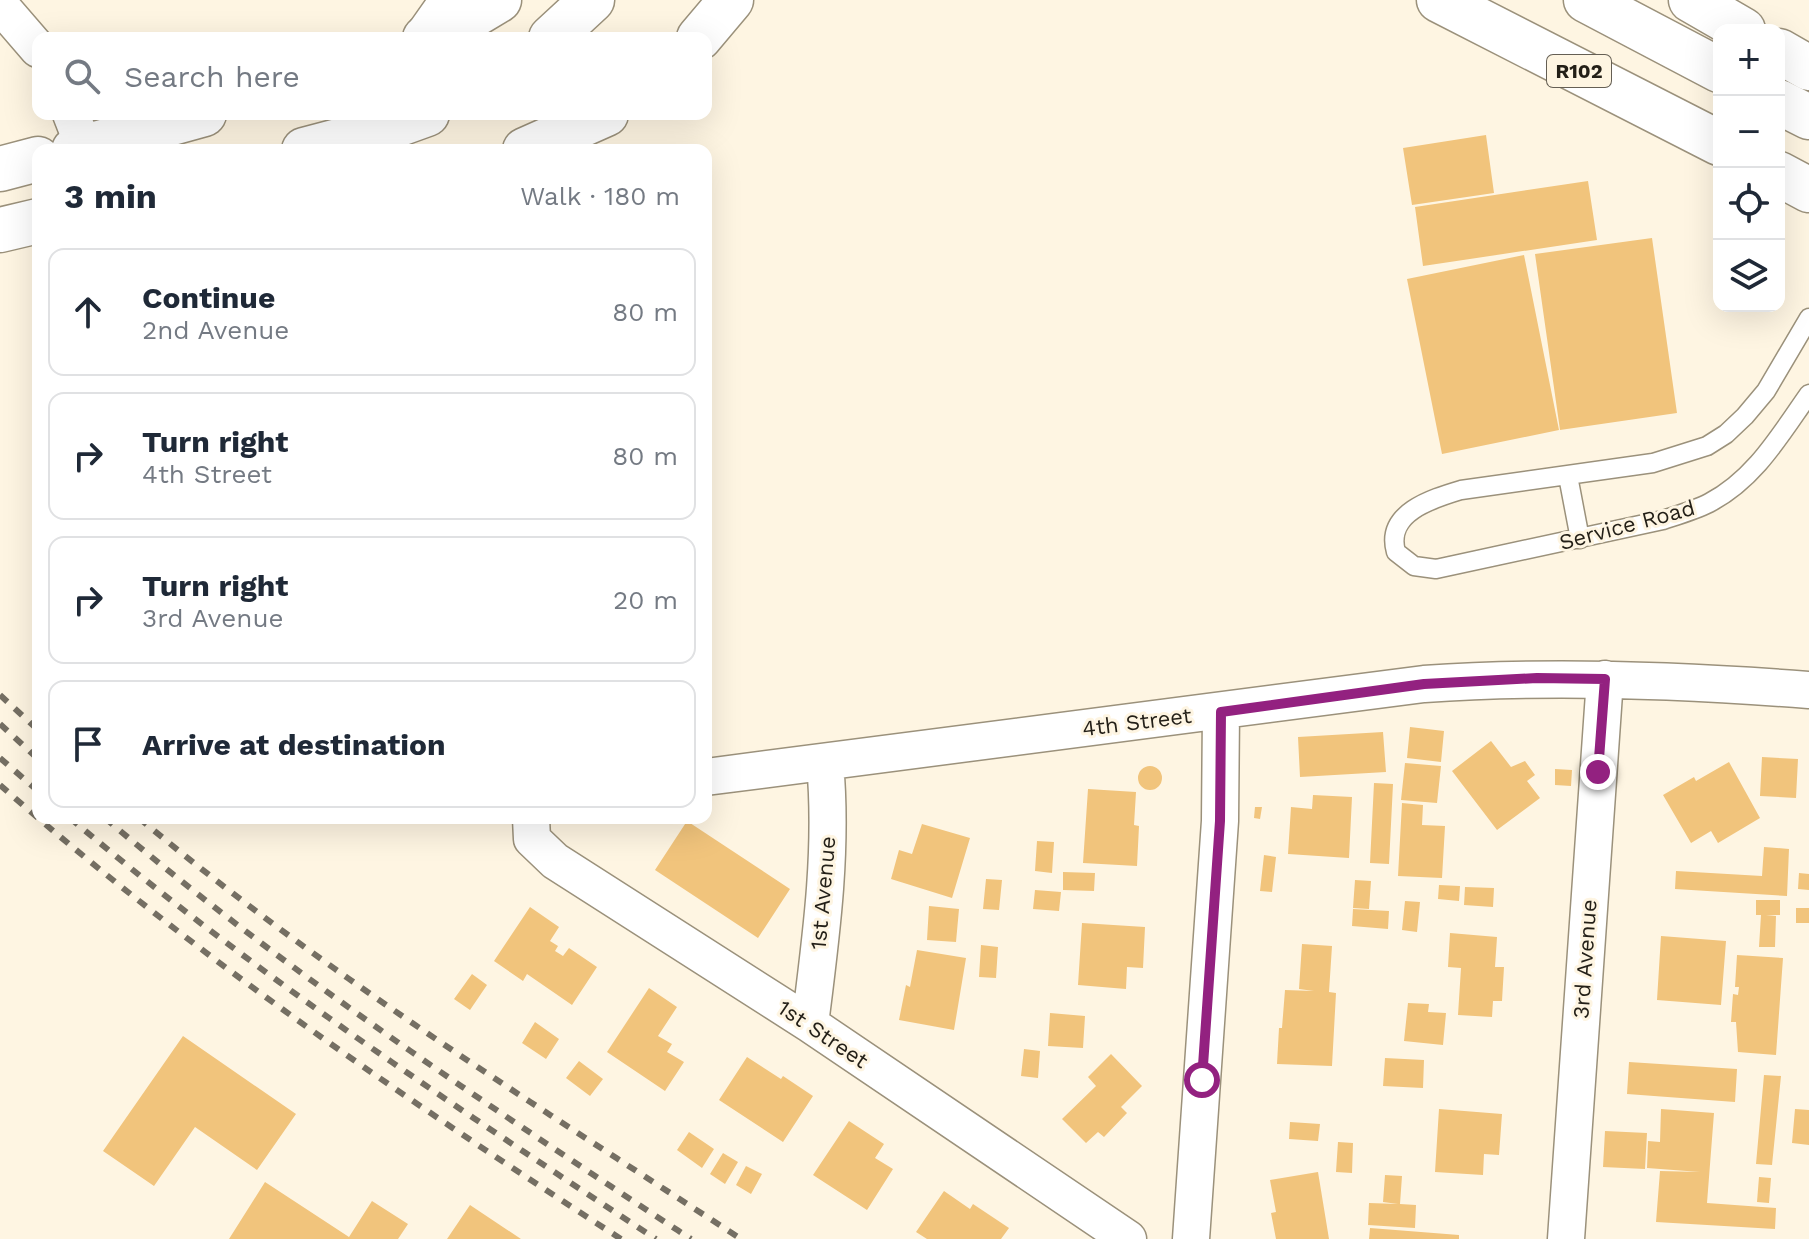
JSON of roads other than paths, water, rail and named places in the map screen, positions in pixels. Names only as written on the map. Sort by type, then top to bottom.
[{"type":"main road","points":[[557,32],[592,0]]},
{"type":"main road","points":[[704,32],[731,0]]},
{"type":"main road","name":"R102","points":[[1439,0],[1713,140]]},
{"type":"main road","points":[[1586,0],[1713,67]]},
{"type":"main road","points":[[1691,0],[1733,24]]},
{"type":"main road","points":[[435,32],[476,4]]},
{"type":"main road","points":[[1785,54],[1809,68]]},
{"type":"main road","points":[[1785,105],[1809,117]]},
{"type":"main road","points":[[79,140],[175,120]]},
{"type":"main road","points":[[327,144],[410,120]]},
{"type":"main road","points":[[538,144],[592,120]]},
{"type":"main road","points":[[0,169],[32,161]]},
{"type":"main road","points":[[1785,177],[1809,190]]},
{"type":"main road","points":[[0,230],[32,222]]},
{"type":"street","points":[[0,5],[32,42]]},
{"type":"street","name":"4th Street","points":[[712,776],[1424,684],[1537,678],[1605,679],[1809,690]]},
{"type":"street","name":"3rd Avenue","points":[[1566,1239],[1605,679]]},
{"type":"street","points":[[1191,1239],[1220,821],[1221,712]]},
{"type":"street","name":"1st Avenue","points":[[810,1024],[829,841],[825,763]]},
{"type":"street","name":"1st Street","points":[[530,824],[532,839],[543,853],[810,1024],[1128,1239]]},
{"type":"lane","points":[[1580,539],[1568,476],[1653,463],[1689,453],[1726,434],[1766,391],[1809,318]]},
{"type":"lane","name":"Service Road","points":[[1568,476],[1461,490],[1436,497],[1399,523],[1393,541],[1396,552],[1404,560],[1425,569],[1448,567],[1663,520],[1709,503],[1759,465],[1809,394]]},
{"type":"railway","points":[[0,695],[32,724]]},
{"type":"railway","points":[[0,724],[32,753]]},
{"type":"railway","points":[[0,758],[32,786]]},
{"type":"railway","points":[[0,785],[32,813]]},
{"type":"railway","points":[[45,824],[148,908],[302,1023],[380,1079],[621,1239]]},
{"type":"railway","points":[[77,824],[283,985],[431,1089],[656,1239]]},
{"type":"railway","points":[[112,824],[318,985],[466,1089],[691,1239]]},
{"type":"railway","points":[[146,824],[210,876],[358,985],[510,1089],[741,1239]]}]
